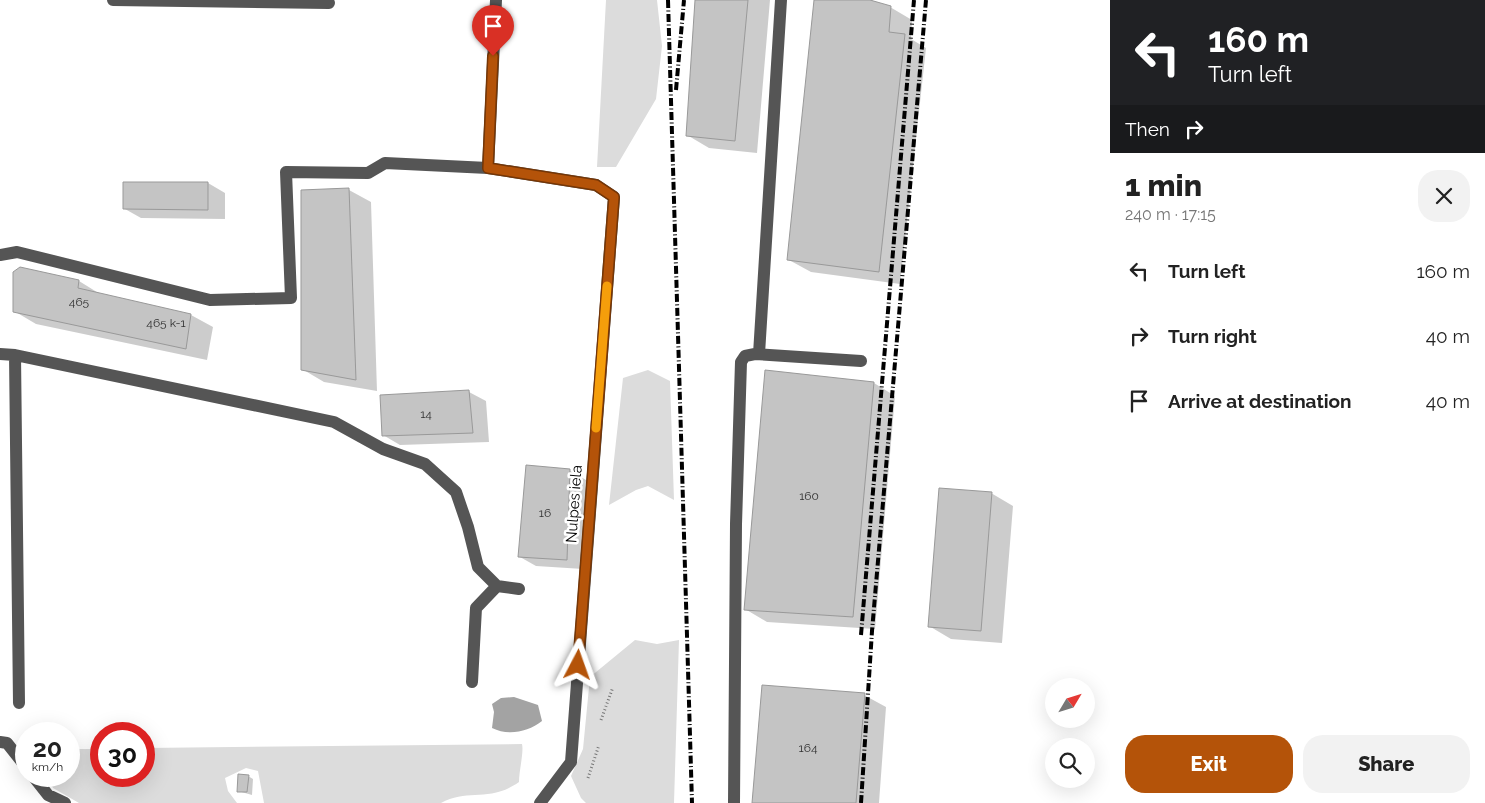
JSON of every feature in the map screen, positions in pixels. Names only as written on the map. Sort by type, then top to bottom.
[{"type":"street","points":[[113,0],[329,3]]},
{"type":"street","points":[[0,255],[17,252],[210,300],[291,298],[286,172],[368,173],[385,163],[488,168],[496,0]]},
{"type":"street","points":[[759,354],[781,0]]},
{"type":"street","name":"Nulpes iela","points":[[488,168],[596,185],[614,197],[571,762],[540,803]]},
{"type":"street","points":[[0,354],[15,355],[334,422],[383,449],[425,464],[456,492],[468,527],[478,567],[497,586],[520,589]]},
{"type":"street","points":[[734,803],[736,524],[741,362],[745,356],[759,354],[861,361]]},
{"type":"street","points":[[15,355],[20,703]]},
{"type":"street","points":[[472,682],[476,608],[497,586]]},
{"type":"street","points":[[0,742],[7,743],[15,753]]},
{"type":"street","points":[[42,787],[48,794],[65,803]]},
{"type":"path","points":[[602,720],[613,687]]},
{"type":"path","points":[[588,778],[600,745]]},
{"type":"shaded area","points":[[606,0],[657,0],[662,46],[656,99],[616,167],[597,167]]},
{"type":"shaded area","points":[[648,370],[670,381],[674,500],[648,486],[636,490],[609,505],[623,378]]},
{"type":"shaded area","points":[[635,640],[657,644],[679,640],[674,803],[586,803],[581,798],[571,776],[583,749],[590,677]]},
{"type":"shaded area","points":[[514,697],[538,705],[542,721],[531,728],[518,732],[505,732],[492,728],[494,712],[492,704],[501,698]]},
{"type":"shaded area","points":[[522,744],[522,752],[519,782],[498,792],[460,796],[441,803],[264,803],[258,771],[246,768],[225,778],[228,791],[237,803],[79,803],[53,787],[80,787],[80,749],[90,749],[90,787],[155,787],[155,748]]},
{"type":"building","points":[[695,0],[748,0],[735,141],[686,136]]},
{"type":"building","points":[[814,0],[870,0],[891,6],[889,32],[905,34],[879,272],[787,260]]},
{"type":"building","points":[[123,182],[208,182],[208,210],[123,209]]},
{"type":"building","points":[[349,188],[356,380],[301,370],[301,190]]},
{"type":"building","points":[[20,267],[79,280],[78,288],[191,314],[186,349],[13,312],[13,272]]},
{"type":"building","points":[[765,370],[874,382],[853,617],[744,610]]},
{"type":"building","points":[[469,390],[473,433],[382,436],[380,395]]},
{"type":"building","points":[[526,465],[570,469],[567,560],[518,557]]},
{"type":"building","points":[[939,488],[992,492],[981,631],[928,627]]},
{"type":"building","points":[[762,685],[865,693],[856,803],[752,803]]},
{"type":"building","points":[[238,774],[249,775],[247,792],[237,792]]},
{"type":"railway","points":[[668,0],[692,803]]},
{"type":"railway","points":[[676,90],[684,0]]},
{"type":"railway","points":[[861,635],[914,0]]},
{"type":"railway","points":[[861,803],[872,631],[926,0]]},
{"type":"slow traffic","points":[[596,428],[607,286]]},
{"type":"route","points":[[493,56],[488,168],[596,185],[614,197],[578,665]]}]
